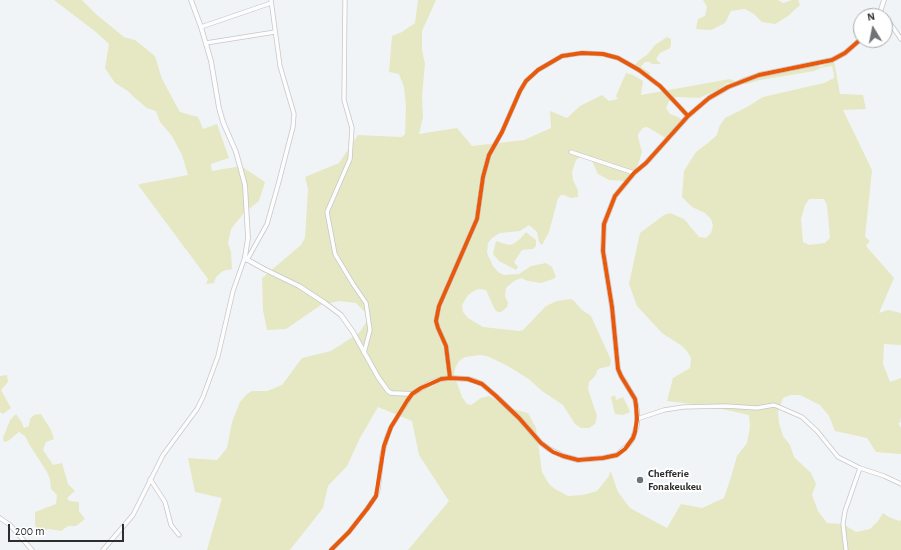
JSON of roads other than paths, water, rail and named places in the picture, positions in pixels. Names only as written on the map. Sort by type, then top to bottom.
[{"type":"street","points":[[191,0],[211,61],[219,108],[223,122],[236,152],[245,185],[248,238],[246,258]]},
{"type":"street","points":[[345,0],[344,100],[352,128],[350,159],[327,212],[335,254],[366,303],[370,330],[364,353]]},
{"type":"street","points":[[103,550],[133,515],[163,455],[197,409],[203,397],[218,356],[233,291],[246,258],[267,224],[293,127],[294,114],[280,66],[271,1],[201,27]]},
{"type":"street","points":[[893,28],[901,39]]},
{"type":"street","points":[[206,43],[275,32]]},
{"type":"street","points":[[331,550],[349,532],[376,496],[382,455],[391,426],[412,394],[430,383],[441,379],[468,379],[482,384],[520,418],[548,450],[572,459],[590,460],[616,455],[624,449],[633,438],[637,419],[635,399],[618,369],[612,307],[605,265],[603,237],[604,224],[611,204],[620,190],[634,174],[646,164],[688,116],[701,104],[728,88],[759,75],[832,60],[845,53],[853,46]]},
{"type":"street","points":[[450,378],[446,346],[436,321],[438,306],[477,219],[483,177],[489,155],[502,132],[520,90],[526,81],[538,70],[562,56],[582,53],[603,54],[618,58],[639,70],[660,86],[688,116]]},
{"type":"street","points":[[571,152],[634,174]]},
{"type":"street","points":[[246,258],[299,286],[340,315],[347,323],[378,377],[388,391],[391,393],[412,394]]},
{"type":"street","points":[[637,419],[664,410],[683,407],[726,406],[757,408],[780,406],[802,417],[817,431],[838,457],[860,468],[884,476],[901,484]]},
{"type":"street","points":[[846,550],[843,524],[845,511],[860,468]]},
{"type":"street","points":[[150,479],[165,502],[172,525],[179,535]]},
{"type":"street","points":[[0,518],[10,525],[32,550]]},
{"type":"place","name":"Chefferie Fonakeukeu","points":[[640,480]]}]
